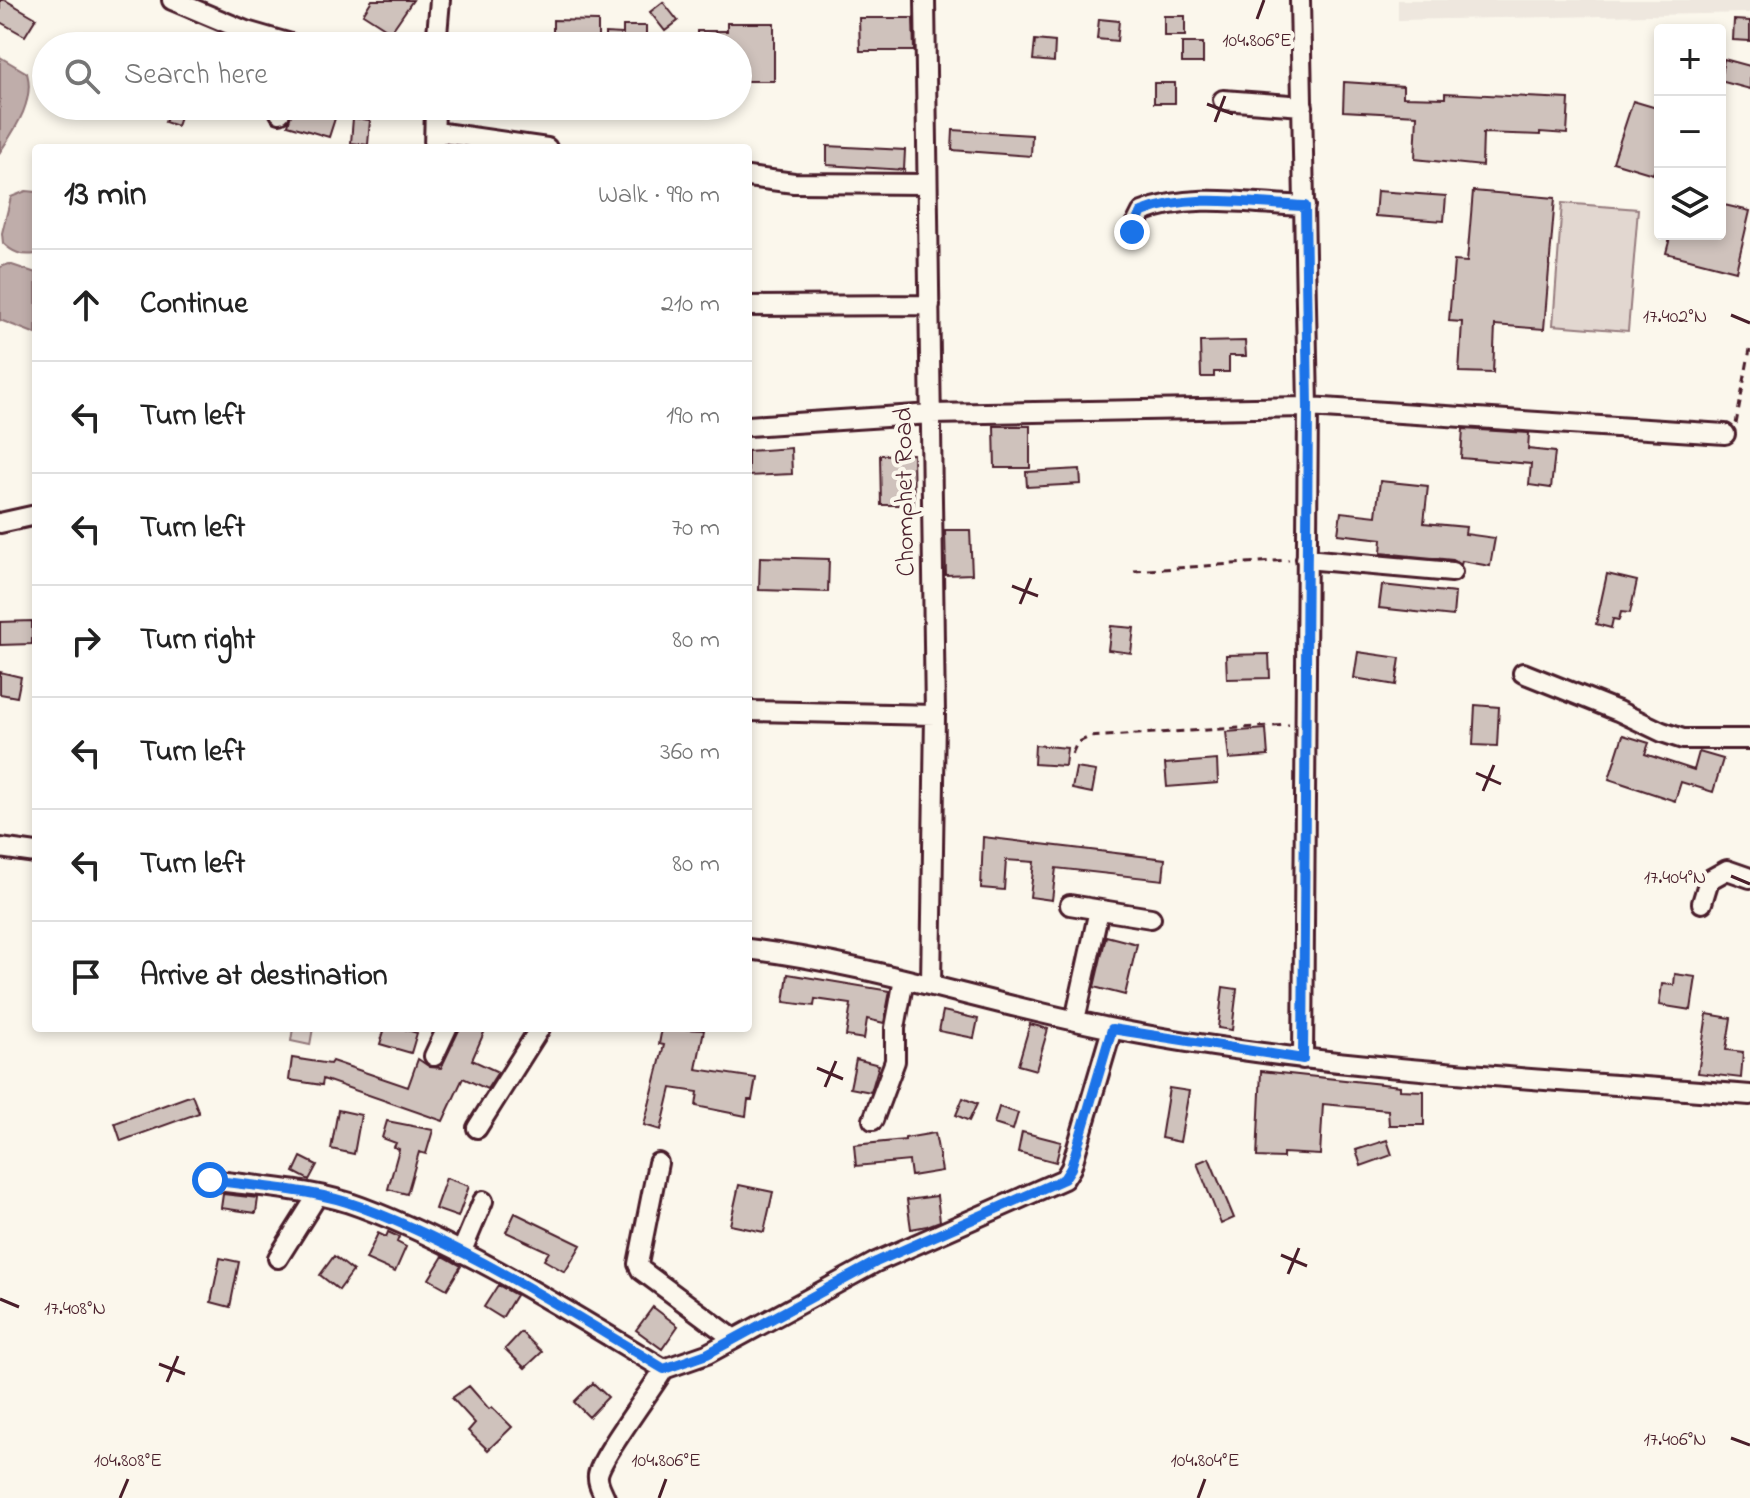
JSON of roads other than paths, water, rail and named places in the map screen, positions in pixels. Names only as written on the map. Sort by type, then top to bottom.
[{"type":"street","points":[[172,0],[249,32]]},
{"type":"street","points":[[437,32],[440,0]]},
{"type":"street","name":"Chomphet Road","points":[[925,0],[935,715],[931,984]]},
{"type":"street","points":[[1300,0],[1308,407],[1303,1059]]},
{"type":"street","points":[[1223,100],[1303,106]]},
{"type":"street","points":[[435,140],[491,144]]},
{"type":"street","points":[[752,178],[794,183],[926,184]]},
{"type":"street","points":[[1132,232],[1142,212],[1161,204],[1193,201],[1305,206]]},
{"type":"street","points":[[752,306],[930,305]]},
{"type":"street","points":[[752,426],[931,414],[1308,407],[1725,434]]},
{"type":"street","points":[[0,523],[32,516]]},
{"type":"street","points":[[1306,559],[1452,572]]},
{"type":"street","points":[[1523,673],[1683,739],[1750,739]]},
{"type":"street","points":[[752,711],[935,715]]},
{"type":"street","points":[[0,848],[32,852]]},
{"type":"street","points":[[1702,903],[1709,880],[1727,870],[1750,878]]},
{"type":"street","points":[[1070,905],[1151,918]]},
{"type":"street","points":[[1075,1020],[1099,910]]},
{"type":"street","points":[[752,950],[931,984],[1112,1029],[1303,1059],[1750,1095]]},
{"type":"street","points":[[873,1120],[895,1061],[895,1028],[904,979]]},
{"type":"street","points":[[605,1498],[598,1482],[602,1460],[664,1369],[707,1354],[876,1262],[1064,1179],[1071,1168],[1112,1029]]},
{"type":"street","points":[[434,1056],[445,1032]]},
{"type":"street","points":[[477,1128],[537,1032]]},
{"type":"street","points":[[658,1163],[638,1264],[641,1270],[734,1339]]},
{"type":"street","points":[[210,1180],[317,1196],[360,1207],[461,1253],[558,1305],[664,1369]]},
{"type":"street","points":[[278,1258],[317,1196]]},
{"type":"street","points":[[461,1253],[483,1201]]}]
